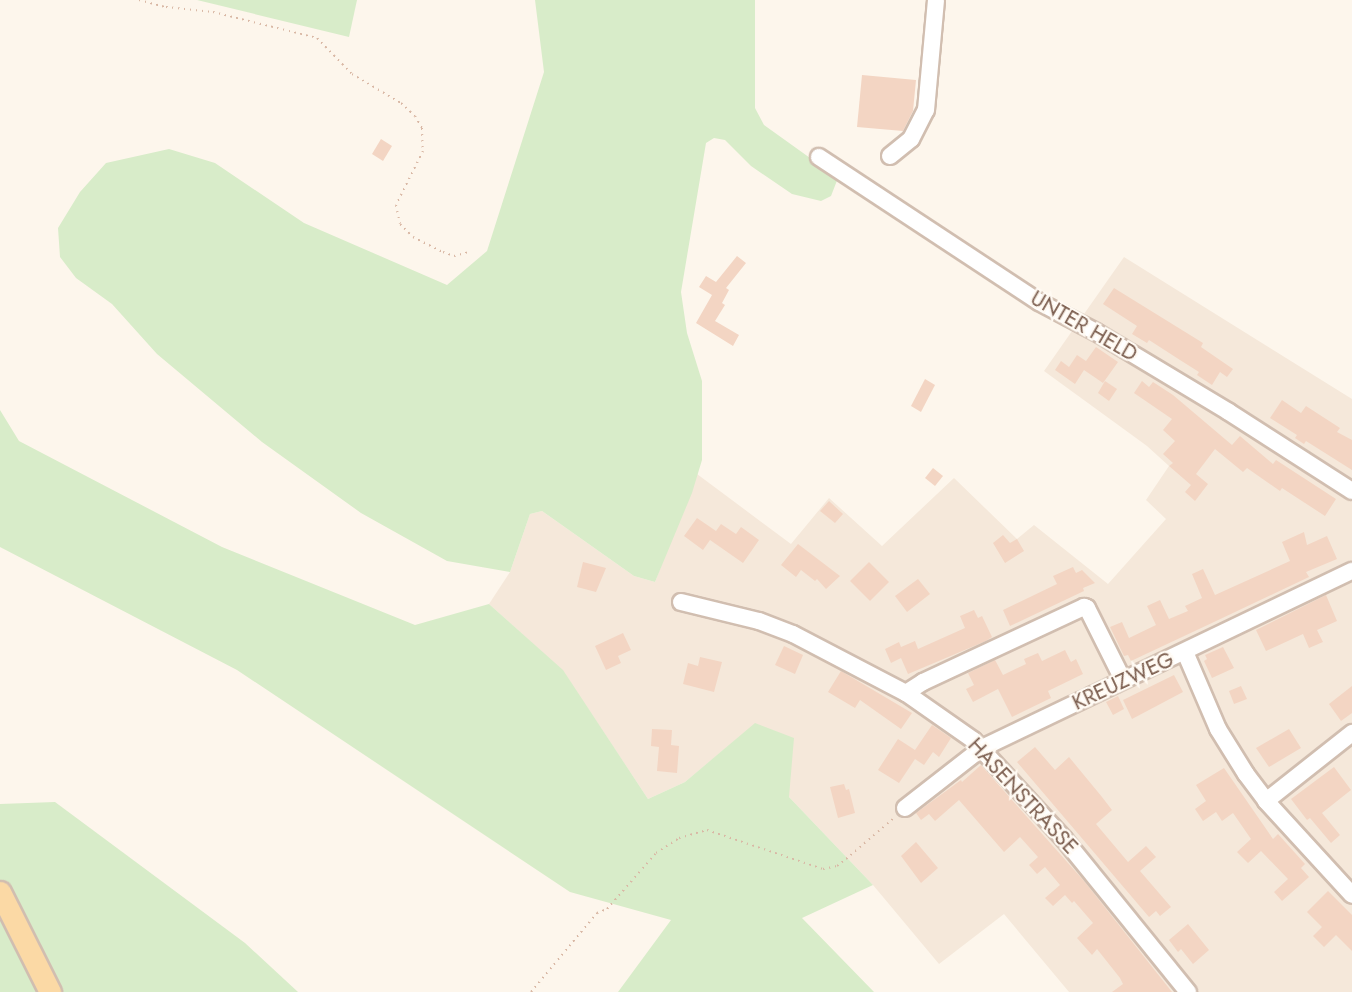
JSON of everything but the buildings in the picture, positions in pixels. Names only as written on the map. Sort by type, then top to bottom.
[{"type":"main road","points":[[0,892],[50,992]]},
{"type":"street","points":[[890,156],[911,139],[926,110],[936,0]]},
{"type":"street","name":"UNTER HELD","points":[[819,156],[1039,302],[1096,332],[1278,442],[1352,491]]},
{"type":"street","name":"KREUZWEG","points":[[905,808],[982,748],[1352,571]]},
{"type":"street","name":"HASENSTRASSE","points":[[681,602],[759,621],[793,633],[906,693],[982,748],[1105,888],[1188,992]]},
{"type":"street","points":[[906,693],[933,677],[1084,607],[1087,608],[1123,680]]},
{"type":"street","points":[[1185,652],[1222,737],[1266,801],[1352,895]]},
{"type":"street","points":[[1266,801],[1352,733]]},
{"type":"path","points":[[139,0],[166,7],[213,12],[317,39],[352,74],[401,103],[415,116],[422,128],[423,151],[396,205],[400,224],[413,237],[443,252],[454,256],[470,252]]},
{"type":"path","points":[[531,992],[597,913],[607,909],[656,854],[679,838],[707,830],[823,869],[837,866],[905,808]]},
{"type":"shaded area","points":[[1124,257],[1352,399],[1352,992],[1069,992],[1004,914],[939,964],[873,885],[789,797],[755,724],[685,782],[648,799],[563,671],[489,604],[510,572],[530,514],[542,511],[634,576],[655,582],[697,474],[791,544],[829,498],[882,546],[954,478],[1017,539],[1034,525],[1108,584],[1166,519],[1146,500],[1169,466],[1147,446],[1044,371]]},
{"type":"green space","points":[[197,0],[357,0],[349,37]]},
{"type":"green space","points":[[535,0],[755,0],[755,108],[764,125],[838,178],[831,196],[821,201],[792,194],[751,166],[725,140],[714,138],[706,143],[681,292],[687,333],[702,381],[702,460],[692,493],[655,582],[634,576],[542,511],[530,514],[510,572],[447,561],[361,513],[262,442],[157,354],[112,304],[76,278],[60,257],[58,228],[80,192],[106,163],[169,149],[215,163],[304,223],[447,285],[487,251],[544,72]]},
{"type":"green space","points":[[0,410],[19,441],[222,547],[415,625],[489,604],[563,670],[648,799],[685,782],[755,723],[794,738],[789,797],[873,885],[802,918],[874,992],[618,992],[671,920],[570,892],[237,670],[0,547]]},
{"type":"green space","points":[[55,802],[245,943],[298,992],[0,992],[0,804]]}]
